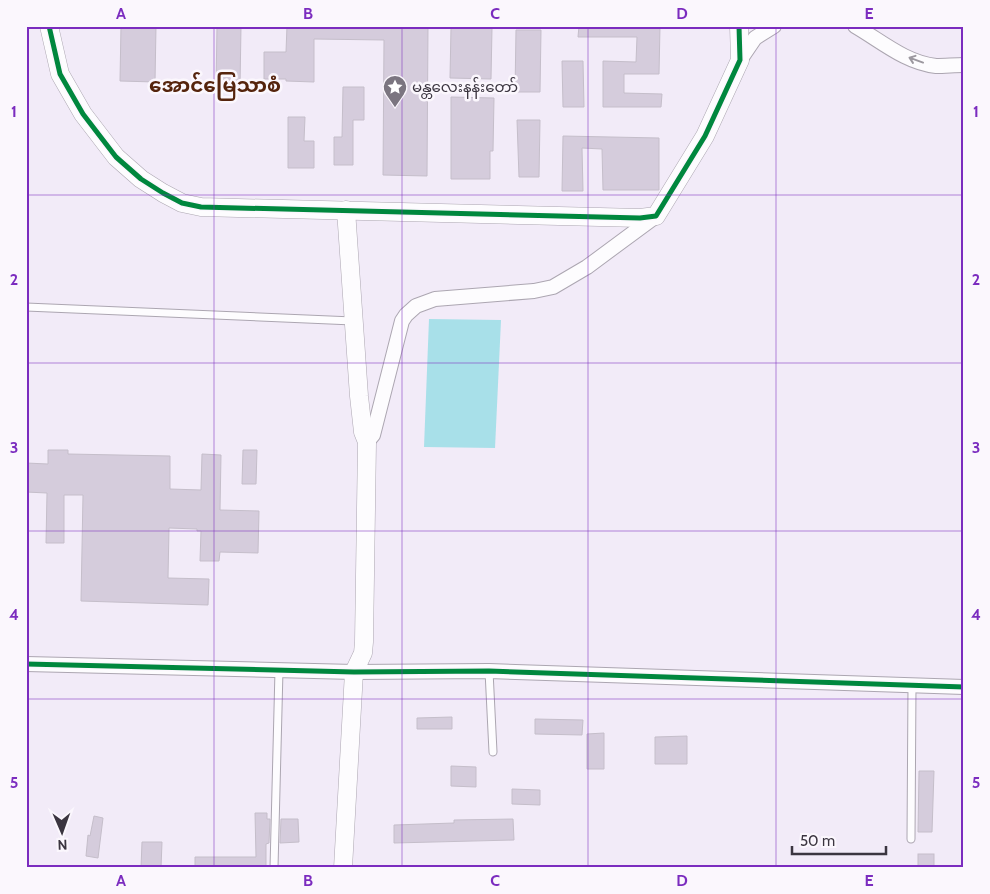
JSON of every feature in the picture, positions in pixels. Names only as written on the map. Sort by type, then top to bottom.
[{"type":"street","points":[[49,26],[60,74],[83,114],[116,157],[141,179],[182,203],[201,207],[640,218],[656,216]]},
{"type":"street","points":[[739,26],[740,60]]},
{"type":"street","points":[[367,442],[373,435],[402,321],[410,310],[436,299],[534,291],[553,287],[587,267],[656,216],[705,136],[740,60],[755,38],[774,26]]},
{"type":"street","points":[[855,26],[891,49],[916,62],[936,66],[964,65]]},
{"type":"street","points":[[343,868],[354,672],[363,652],[364,642],[367,442],[363,432],[346,210]]},
{"type":"street","points":[[26,664],[354,672],[489,671],[964,687]]},
{"type":"lane","points":[[26,307],[354,321]]},
{"type":"lane","points":[[274,868],[279,670]]},
{"type":"lane","points":[[489,671],[493,752]]},
{"type":"lane","points":[[911,839],[912,686]]},
{"type":"water","points":[[429,319],[501,320],[495,448],[424,447]]},
{"type":"building","points":[[121,26],[156,26],[155,82],[120,81]]},
{"type":"building","points":[[217,26],[241,26],[240,87],[216,87]]},
{"type":"building","points":[[287,26],[428,26],[427,176],[383,175],[384,40],[314,39],[314,82],[264,79],[264,52],[286,52]]},
{"type":"building","points":[[579,26],[660,26],[659,74],[624,74],[624,93],[662,94],[661,107],[603,107],[603,61],[636,62],[637,37],[578,37]]},
{"type":"building","points":[[451,28],[492,28],[491,79],[450,78]]},
{"type":"building","points":[[516,30],[541,30],[540,92],[515,92]]},
{"type":"building","points":[[562,61],[583,61],[584,107],[563,107]]},
{"type":"building","points":[[343,87],[364,87],[364,120],[353,120],[353,165],[334,165],[334,137],[342,137]]},
{"type":"building","points":[[451,97],[494,98],[493,151],[490,151],[490,179],[451,179]]},
{"type":"building","points":[[288,117],[305,117],[304,141],[314,141],[314,168],[288,168]]},
{"type":"building","points":[[517,120],[540,120],[539,177],[519,177]]},
{"type":"building","points":[[563,136],[659,138],[659,190],[603,190],[602,149],[582,148],[583,191],[562,191]]},
{"type":"building","points":[[48,450],[68,450],[68,454],[170,456],[170,489],[201,490],[202,454],[221,455],[220,510],[259,511],[258,553],[220,552],[219,561],[200,561],[201,531],[197,531],[197,529],[169,528],[168,578],[209,579],[208,605],[81,601],[83,495],[64,495],[64,543],[46,543],[47,493],[26,492],[26,463],[48,464]]},
{"type":"building","points":[[243,450],[257,450],[256,484],[242,484]]},
{"type":"building","points":[[452,717],[452,729],[417,729],[417,718]]},
{"type":"building","points":[[535,719],[583,720],[582,735],[535,734]]},
{"type":"building","points":[[604,733],[604,769],[587,769],[587,734]]},
{"type":"building","points":[[687,736],[687,764],[655,764],[655,737]]},
{"type":"building","points":[[451,766],[476,767],[476,787],[451,786]]},
{"type":"building","points":[[919,771],[934,771],[932,832],[918,832]]},
{"type":"building","points":[[512,789],[540,790],[540,805],[512,804]]},
{"type":"building","points":[[255,813],[267,813],[267,819],[270,819],[269,843],[266,844],[266,868],[195,868],[195,857],[256,857]]},
{"type":"building","points":[[94,816],[103,818],[98,858],[86,856],[88,835],[90,836]]},
{"type":"building","points":[[281,819],[298,819],[299,842],[280,843]]},
{"type":"building","points":[[513,819],[514,840],[394,843],[394,825],[454,823],[454,820]]},
{"type":"building","points":[[142,842],[162,842],[161,868],[141,868]]},
{"type":"building","points":[[918,854],[934,854],[934,868],[918,868]]},
{"type":"cycle path","points":[[49,26],[60,74],[83,114],[116,157],[141,179],[182,203],[201,207],[640,218],[656,216],[705,136],[740,60],[739,26]]},
{"type":"cycle path","points":[[26,664],[354,672],[489,671],[964,687]]},
{"type":"place","name":"မန္တလေးနန်းတော်","points":[[395,108]]},
{"type":"district","name":"အောင်မြေသာစံ","points":[[215,85]]}]
